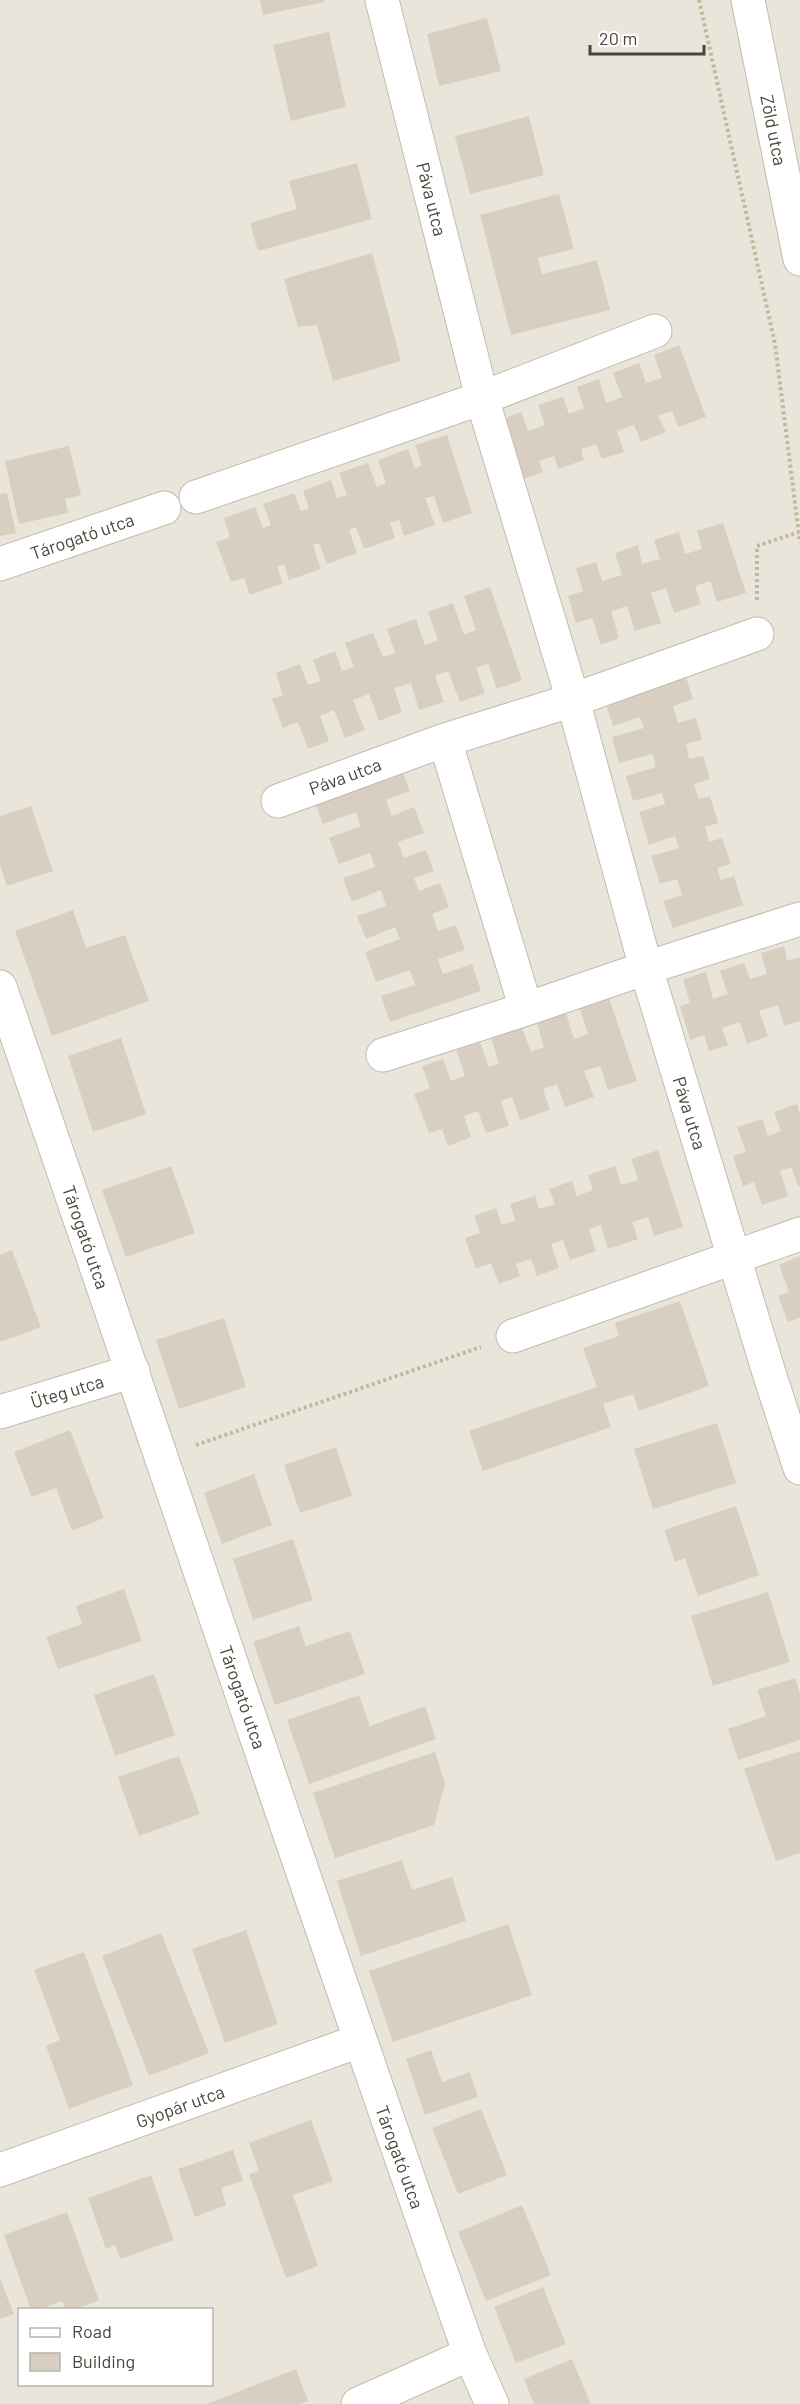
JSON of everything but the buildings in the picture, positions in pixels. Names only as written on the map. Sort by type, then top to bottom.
[{"type":"street","name":"Páva utca","points":[[382,0],[482,398],[573,700],[646,968],[800,1468]]},
{"type":"street","name":"Zöld utca","points":[[749,0],[800,259]]},
{"type":"street","points":[[196,497],[482,398],[655,331]]},
{"type":"street","name":"Tárogató utca","points":[[0,564],[164,508]]},
{"type":"street","name":"Páva utca","points":[[278,801],[446,740],[573,700],[757,634]]},
{"type":"street","points":[[446,740],[526,1009]]},
{"type":"street","points":[[383,1055],[800,920]]},
{"type":"street","name":"Tárogató utca","points":[[0,987],[162,1456],[359,2041],[470,2354],[492,2404]]},
{"type":"street","points":[[513,1336],[800,1234]]},
{"type":"street","name":"Üteg utca","points":[[0,1412],[133,1371]]},
{"type":"street","name":"Gyopár utca","points":[[0,2170],[359,2041]]},
{"type":"street","points":[[358,2404],[470,2354]]},
{"type":"path","points":[[699,0],[775,344],[800,543]]},
{"type":"path","points":[[757,634],[757,546],[799,532]]},
{"type":"path","points":[[162,1456],[513,1336]]},
{"type":"shaded area","points":[[0,0],[800,0],[800,2404],[0,2404]]}]
